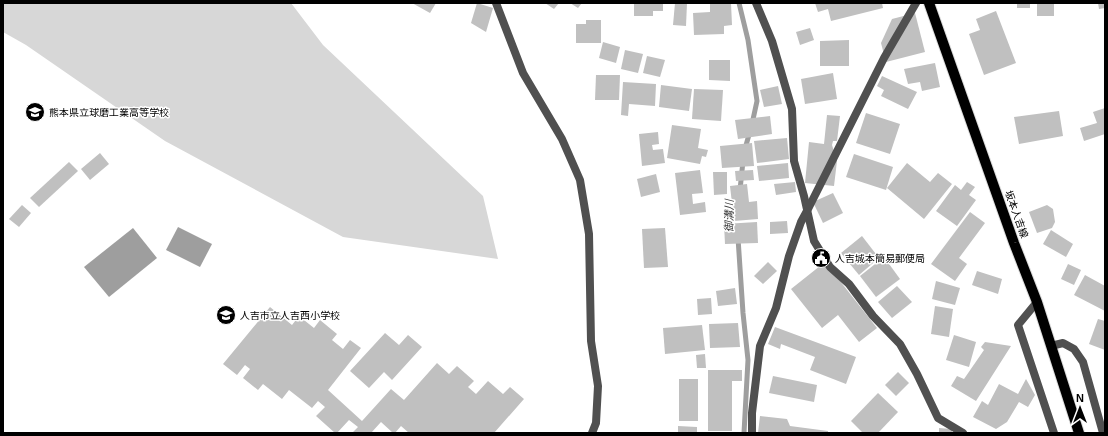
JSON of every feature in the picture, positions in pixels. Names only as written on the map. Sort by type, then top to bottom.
[{"type":"main road","name":"坂本人吉線","points":[[929,3],[1014,243],[1037,302],[1079,433]]},
{"type":"street","points":[[496,3],[523,73],[562,139],[580,180],[589,234],[591,341],[598,386],[596,423],[592,433]]},
{"type":"street","points":[[756,3],[772,42],[792,109],[794,161],[814,241],[830,267],[849,284],[873,316],[900,344],[917,374],[938,418],[963,433]]},
{"type":"street","points":[[752,433],[752,413],[760,346],[776,308],[788,256],[801,222],[884,58],[916,3]]},
{"type":"street","points":[[1037,302],[1018,325],[1054,433]]},
{"type":"street","points":[[1051,346],[1064,344],[1074,349],[1083,362],[1104,433]]},
{"type":"shaded area","points":[[3,3],[291,3],[323,45],[483,196],[498,259],[343,237],[165,141],[26,45],[3,32]]},
{"type":"shaded area","points":[[178,227],[212,244],[200,267],[166,250]]},
{"type":"shaded area","points":[[133,228],[157,258],[109,297],[84,267]]},
{"type":"building","points":[[412,3],[436,3],[430,13]]},
{"type":"building","points":[[477,3],[493,8],[486,32],[471,23]]},
{"type":"building","points":[[545,3],[559,3],[554,9]]},
{"type":"building","points":[[570,3],[582,3],[578,8]]},
{"type":"building","points":[[634,3],[663,3],[663,11],[653,11],[653,16],[634,16]]},
{"type":"building","points":[[675,3],[687,3],[686,26],[673,25]]},
{"type":"building","points":[[710,3],[731,3],[732,25],[724,26],[724,34],[694,35],[693,13],[710,12]]},
{"type":"building","points":[[815,3],[882,3],[883,8],[831,21],[828,9],[818,12]]},
{"type":"building","points":[[1017,3],[1030,3],[1030,8],[1017,8]]},
{"type":"building","points":[[1037,3],[1054,3],[1054,16],[1037,16]]},
{"type":"building","points":[[1098,3],[1105,3],[1105,8],[1099,9]]},
{"type":"building","points":[[996,11],[1016,63],[984,75],[969,34],[980,30],[976,19]]},
{"type":"building","points":[[915,13],[925,52],[886,62],[881,43],[892,19]]},
{"type":"building","points":[[586,20],[601,20],[601,43],[576,43],[576,24],[586,24]]},
{"type":"building","points":[[810,28],[814,40],[800,45],[796,32]]},
{"type":"building","points":[[849,40],[849,66],[820,66],[820,41]]},
{"type":"building","points":[[603,42],[620,47],[616,63],[599,58]]},
{"type":"building","points":[[625,50],[643,54],[638,73],[621,69]]},
{"type":"building","points":[[647,56],[665,60],[660,77],[643,73]]},
{"type":"building","points":[[709,60],[730,60],[730,81],[709,80]]},
{"type":"building","points":[[935,63],[940,87],[922,91],[920,82],[908,84],[904,69]]},
{"type":"building","points":[[833,73],[837,99],[805,104],[801,79]]},
{"type":"building","points":[[596,75],[620,75],[619,100],[595,100]]},
{"type":"building","points":[[882,76],[917,92],[908,109],[881,96],[884,90],[877,86]]},
{"type":"building","points":[[623,82],[656,84],[655,106],[629,104],[628,116],[621,115]]},
{"type":"building","points":[[661,85],[692,89],[689,111],[659,107]]},
{"type":"building","points":[[778,86],[782,104],[764,107],[760,90]]},
{"type":"building","points":[[694,89],[723,90],[721,121],[692,119]]},
{"type":"building","points":[[1105,108],[1105,134],[1084,141],[1080,128],[1097,123],[1093,112]]},
{"type":"building","points":[[1059,111],[1063,136],[1019,144],[1014,117]]},
{"type":"building","points":[[866,113],[900,124],[890,154],[856,143]]},
{"type":"building","points":[[827,115],[840,116],[837,141],[833,141],[832,145],[837,161],[834,186],[805,183],[809,142],[824,144]]},
{"type":"building","points":[[770,116],[772,134],[738,139],[735,120]]},
{"type":"building","points":[[672,125],[701,129],[698,148],[708,150],[706,157],[702,156],[700,164],[667,158]]},
{"type":"building","points":[[658,132],[659,144],[652,145],[653,150],[663,149],[665,163],[642,166],[639,134]]},
{"type":"building","points":[[787,138],[789,159],[757,163],[754,141]]},
{"type":"building","points":[[752,143],[754,166],[722,168],[720,146]]},
{"type":"building","points":[[100,153],[109,164],[90,180],[81,169]]},
{"type":"building","points":[[854,154],[893,167],[886,190],[846,177]]},
{"type":"building","points":[[69,162],[78,171],[39,207],[30,198]]},
{"type":"building","points":[[788,163],[789,178],[759,181],[757,166]]},
{"type":"building","points":[[907,163],[930,182],[938,173],[952,184],[924,219],[887,188]]},
{"type":"building","points":[[700,170],[703,193],[692,194],[693,204],[705,202],[706,212],[680,215],[675,173]]},
{"type":"building","points":[[753,170],[754,180],[736,181],[735,171]]},
{"type":"building","points":[[713,172],[727,172],[727,194],[714,195]]},
{"type":"building","points":[[656,174],[660,192],[641,197],[637,179]]},
{"type":"building","points":[[795,182],[796,192],[776,195],[774,184]]},
{"type":"building","points":[[967,182],[975,187],[969,195],[976,200],[957,226],[936,211],[955,185],[961,190]]},
{"type":"building","points":[[747,184],[749,202],[757,201],[758,219],[734,221],[730,186]]},
{"type":"building","points":[[833,193],[843,213],[823,223],[813,202]]},
{"type":"building","points":[[22,205],[31,213],[19,227],[9,219]]},
{"type":"building","points":[[1047,205],[1053,209],[1055,222],[1052,228],[1037,233],[1029,212]]},
{"type":"building","points":[[970,212],[985,223],[959,258],[967,264],[955,281],[931,264]]},
{"type":"building","points":[[787,221],[788,233],[770,234],[770,222]]},
{"type":"building","points":[[757,222],[758,243],[725,244],[724,224]]},
{"type":"building","points":[[665,228],[668,267],[644,268],[642,229]]},
{"type":"building","points":[[1051,230],[1073,244],[1066,257],[1043,244]]},
{"type":"building","points":[[862,236],[879,258],[859,275],[841,253]]},
{"type":"building","points":[[884,257],[900,279],[876,297],[860,276]]},
{"type":"building","points":[[768,262],[777,271],[763,284],[754,276]]},
{"type":"building","points":[[825,262],[877,328],[859,342],[838,315],[822,328],[791,289]]},
{"type":"building","points":[[1068,264],[1081,270],[1074,285],[1061,279]]},
{"type":"building","points":[[977,271],[1002,279],[998,294],[972,285]]},
{"type":"building","points":[[1085,275],[1105,286],[1105,311],[1074,295]]},
{"type":"building","points":[[936,281],[960,288],[955,305],[932,299]]},
{"type":"building","points":[[897,286],[912,302],[892,318],[878,302]]},
{"type":"building","points":[[735,288],[737,304],[718,306],[716,291]]},
{"type":"building","points":[[711,298],[712,314],[698,315],[697,299]]},
{"type":"building","points":[[935,306],[953,309],[949,337],[931,334]]},
{"type":"building","points":[[270,307],[292,325],[299,316],[314,328],[320,320],[337,334],[332,340],[343,349],[350,340],[361,348],[328,390],[362,421],[391,389],[404,400],[437,363],[449,374],[457,366],[474,381],[468,387],[476,394],[488,381],[503,394],[510,387],[524,399],[494,433],[409,433],[401,426],[395,433],[393,433],[381,422],[371,433],[352,433],[358,427],[349,420],[337,433],[335,433],[316,416],[325,407],[318,401],[312,408],[289,390],[282,399],[263,384],[258,390],[243,378],[250,369],[245,365],[237,375],[223,364]]},
{"type":"building","points":[[1098,319],[1105,321],[1105,350],[1089,344]]},
{"type":"building","points":[[738,323],[740,347],[710,348],[709,324]]},
{"type":"building","points":[[702,325],[705,350],[665,354],[663,328]]},
{"type":"building","points":[[775,327],[856,357],[846,384],[810,370],[815,357],[781,344],[780,349],[768,344]]},
{"type":"building","points":[[385,333],[399,345],[408,335],[422,347],[392,380],[384,372],[369,388],[350,371]]},
{"type":"building","points":[[954,335],[976,342],[969,367],[946,360]]},
{"type":"building","points":[[985,342],[1011,346],[976,401],[951,386],[957,376],[964,379],[984,350],[981,347]]},
{"type":"building","points":[[705,354],[706,368],[697,368],[696,355]]},
{"type":"building","points":[[708,370],[742,370],[742,381],[732,381],[732,431],[708,431]]},
{"type":"building","points":[[898,372],[909,383],[896,396],[885,385]]},
{"type":"building","points":[[773,376],[817,385],[814,402],[769,393]]},
{"type":"building","points":[[679,379],[698,379],[698,421],[679,421]]},
{"type":"building","points":[[1026,379],[1035,395],[1028,407],[1019,402],[1007,422],[996,429],[973,417],[982,401],[988,405],[999,384],[1018,394]]},
{"type":"building","points":[[878,393],[898,412],[878,433],[863,433],[851,421]]},
{"type":"building","points":[[760,416],[787,419],[790,426],[828,431],[828,433],[758,433]]},
{"type":"building","points":[[678,426],[697,427],[697,433],[678,433]]},
{"type":"building","points":[[939,428],[952,429],[952,433],[939,433]]},
{"type":"waterway","name":"御溝川","points":[[739,3],[748,40],[757,101],[752,124]]},
{"type":"waterway","name":"御溝川","points":[[745,149],[750,131]]},
{"type":"waterway","name":"御溝川","points":[[740,190],[743,161]]},
{"type":"waterway","name":"御溝川","points":[[738,238],[748,360],[744,433]]},
{"type":"place","name":"熊本県立球磨工業高等学校","points":[[35,112]]},
{"type":"place","name":"人吉城本簡易郵便局","points":[[821,258]]},
{"type":"place","name":"人吉市立人吉西小学校","points":[[226,315]]}]
